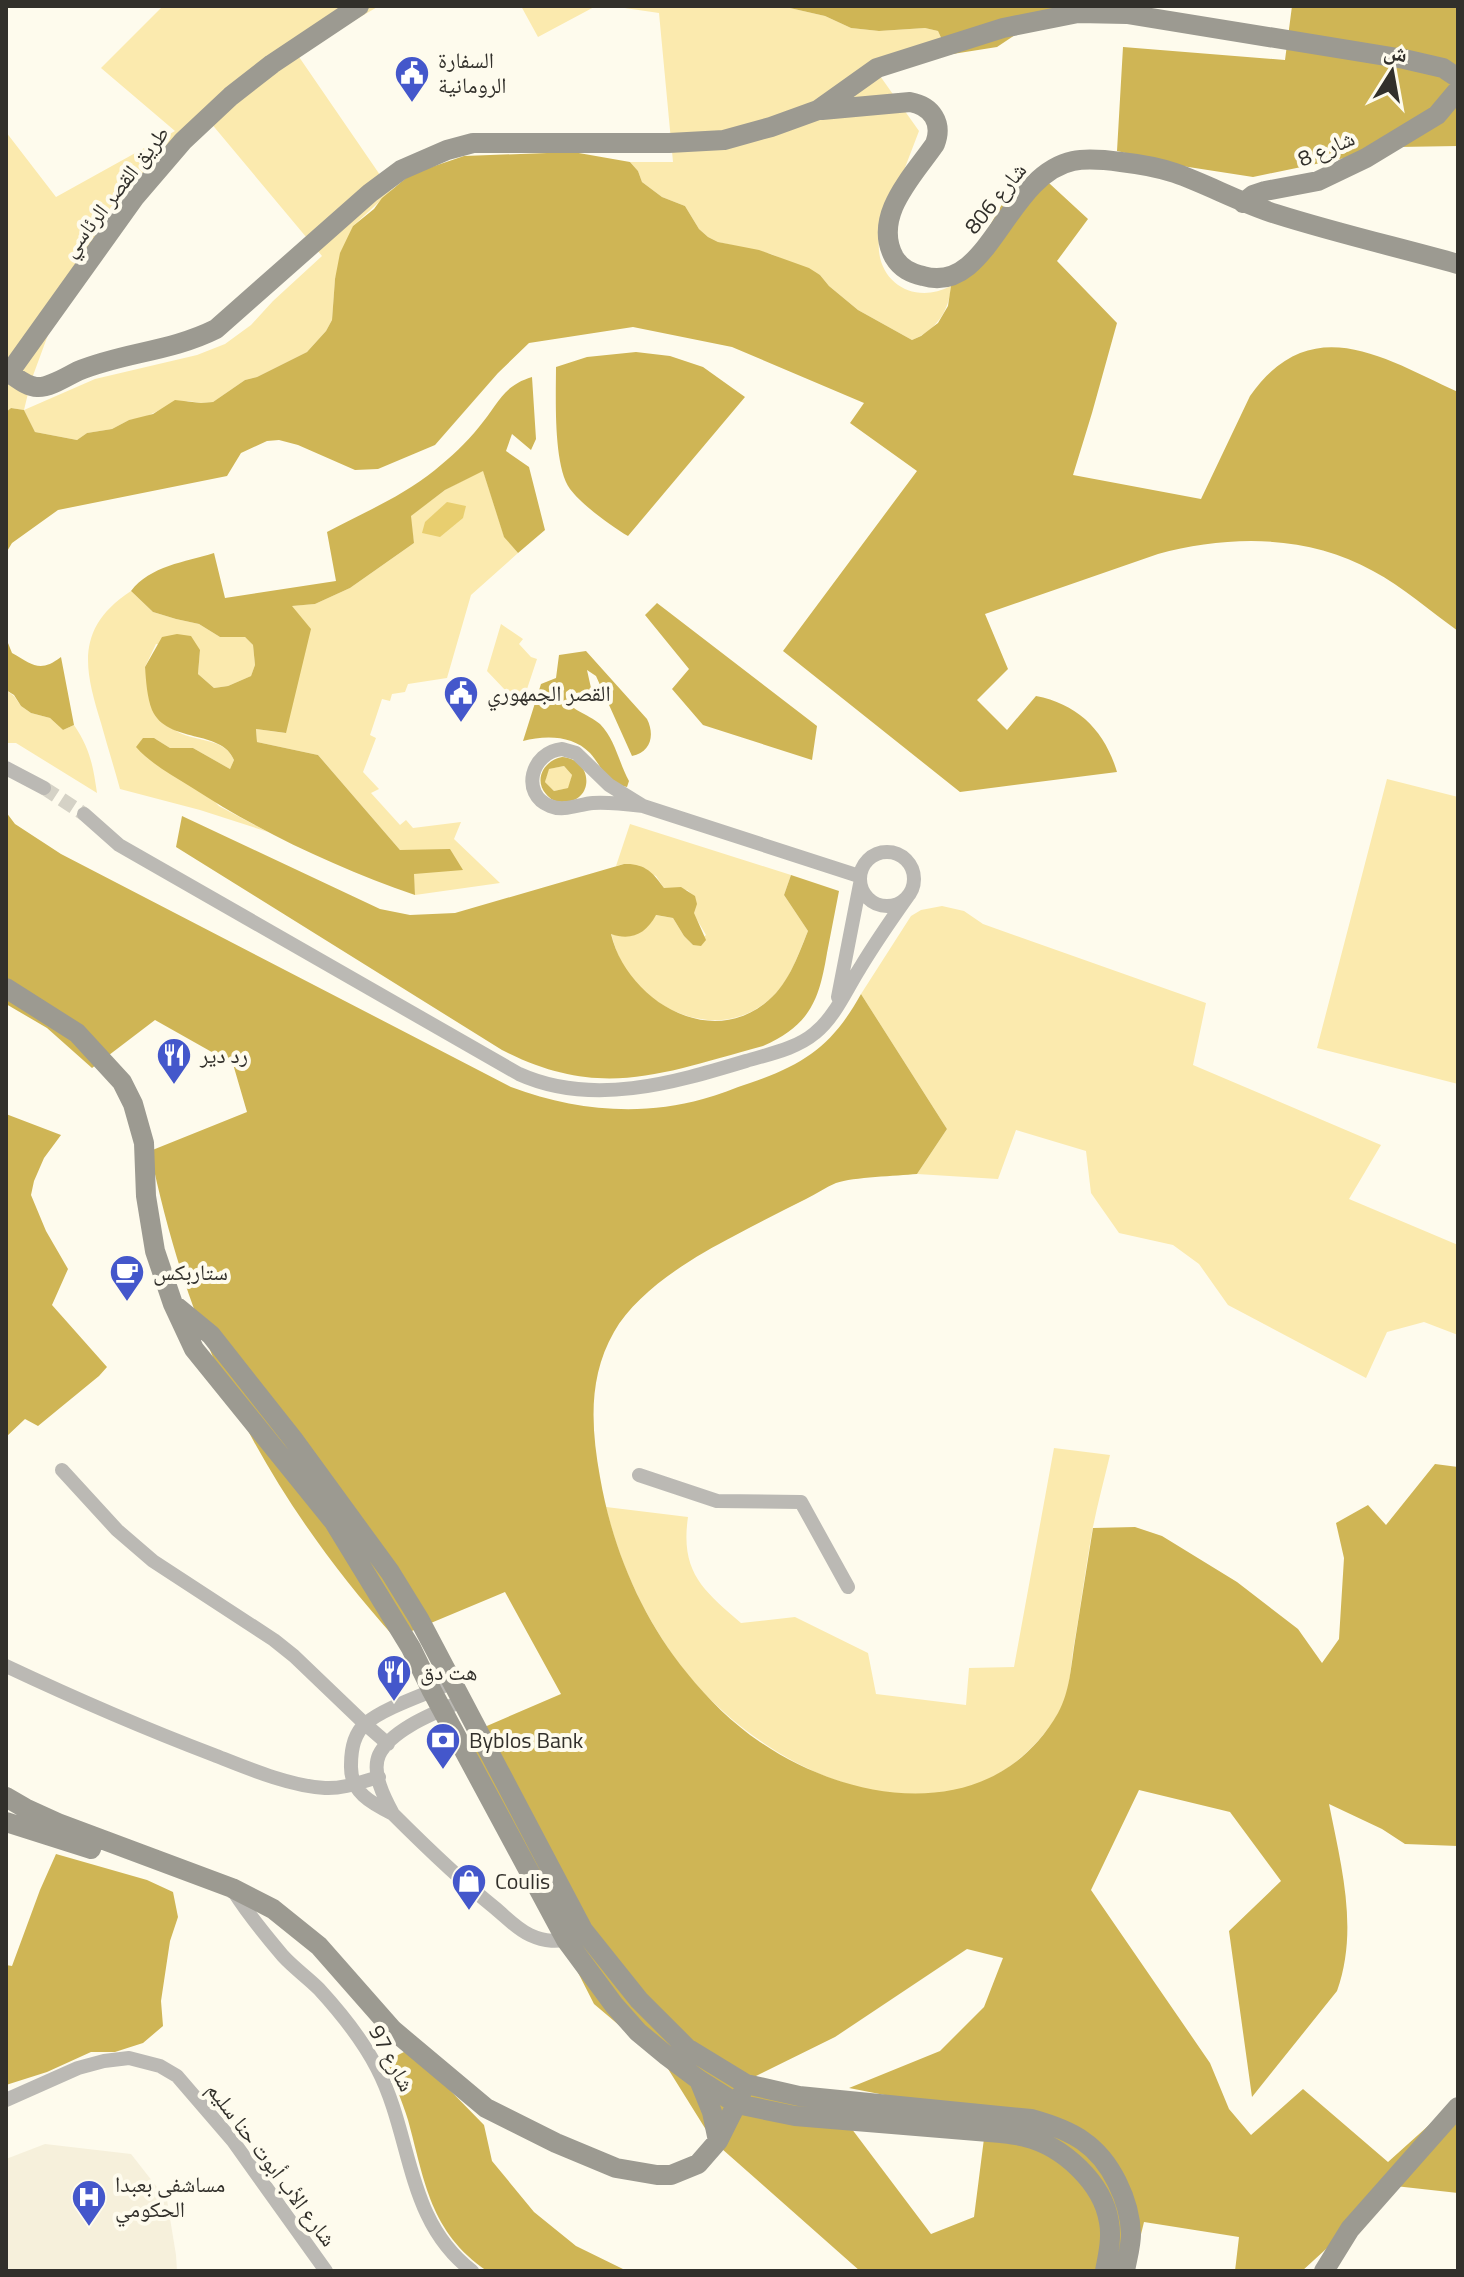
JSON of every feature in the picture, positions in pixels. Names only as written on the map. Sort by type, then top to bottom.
[{"type":"street","name":"طريق القصر الرئاسي","points":[[8,375],[135,197],[183,141],[231,96],[272,64],[359,6]]},
{"type":"street","points":[[8,375],[29,386],[43,387],[98,363],[193,341],[216,329],[370,193],[401,170],[447,150],[473,143],[724,140],[818,110],[877,68],[1003,28],[1078,13],[1127,14],[1404,59],[1443,68],[1458,78]]},
{"type":"street","name":"شارع 8","points":[[1243,203],[1265,191],[1318,181],[1366,158],[1437,115],[1458,90]]},
{"type":"street","name":"شارع 806","points":[[818,110],[910,102],[922,105],[932,113],[938,125],[938,138],[891,210],[888,226],[889,246],[896,261],[908,272],[929,278],[950,279],[967,269],[1028,189],[1054,166],[1075,160],[1105,159],[1173,172],[1243,203],[1338,233],[1458,264]]},
{"type":"street","points":[[643,806],[595,803],[552,808],[535,792],[534,769],[548,753],[569,750],[609,785],[643,806],[860,880],[867,897],[880,905],[895,905],[908,896]]},
{"type":"street","points":[[6,768],[44,788]]},
{"type":"street","points":[[84,814],[119,845],[519,1074],[559,1087],[590,1091],[628,1089],[723,1068],[803,1041],[823,1026],[836,1007],[862,964],[908,896],[914,874],[901,856],[878,853],[866,862],[836,1007]]},
{"type":"street","points":[[6,988],[77,1033],[122,1082],[133,1104],[144,1143],[146,1196],[155,1251],[173,1304],[194,1349],[334,1522],[411,1648],[437,1700],[614,2005],[638,2032],[699,2080],[737,2104],[795,2116],[1027,2137],[1050,2147],[1089,2179],[1103,2202],[1109,2221],[1110,2242],[1105,2271]]},
{"type":"street","points":[[173,1304],[211,1335],[293,1439],[390,1572],[419,1619],[574,1935],[687,2048],[746,2084],[799,2096],[1031,2119],[1050,2124],[1084,2141],[1113,2176],[1129,2214],[1131,2235],[1125,2271]]},
{"type":"street","points":[[62,1470],[98,1511],[141,1551],[274,1640],[388,1744]]},
{"type":"street","points":[[639,1475],[717,1501],[801,1502],[848,1587]]},
{"type":"street","points":[[6,1666],[96,1708],[244,1767],[328,1789],[354,1784],[378,1770]]},
{"type":"street","points":[[393,1814],[372,1804],[354,1784],[351,1760],[357,1735],[365,1724],[403,1704],[437,1700],[456,1692]]},
{"type":"street","points":[[437,1700],[379,1755],[378,1770],[384,1798],[393,1814],[454,1873],[516,1926],[546,1941],[574,1935]]},
{"type":"street","points":[[403,1704],[415,1723]]},
{"type":"street","points":[[351,1760],[378,1770]]},
{"type":"street","points":[[6,1797],[58,1823],[273,1909],[319,1946],[393,2030],[486,2108],[556,2143],[616,2168],[640,2174],[671,2175],[698,2164],[718,2141],[746,2084]]},
{"type":"street","points":[[6,1822],[235,1893]]},
{"type":"street","name":"شارع 97","points":[[235,1893],[285,1958],[318,1988],[363,2043],[390,2096],[416,2191],[430,2221],[443,2242],[472,2271]]},
{"type":"street","name":"شارع الأب أبوت حنا سليم","points":[[6,2100],[78,2068],[104,2061],[129,2058],[160,2066],[177,2076],[233,2141],[326,2271]]},
{"type":"street","points":[[699,2080],[712,2112],[718,2141]]},
{"type":"street","points":[[1324,2271],[1350,2229],[1458,2107]]},
{"type":"street","points":[[1109,2221],[1129,2214]]},
{"type":"shaded area","points":[[163,6],[379,6],[297,54],[391,191],[353,226],[335,279],[332,320],[307,352],[245,380],[213,402],[188,401],[129,420],[112,429],[87,433],[77,440],[35,432],[24,410],[11,408],[6,412],[6,132],[56,197],[175,131],[101,68]],"holes":[[[205,116],[322,256],[251,325],[225,344],[197,355],[95,379],[24,410],[52,324]]]},
{"type":"shaded area","points":[[521,6],[596,6],[538,37]]},
{"type":"shaded area","points":[[611,6],[781,6],[825,16],[851,28],[879,31],[925,28],[938,31],[943,42],[873,66],[919,131],[880,233],[882,263],[897,284],[909,290],[936,292],[951,286],[940,319],[912,340],[858,310],[820,275],[771,254],[708,237],[699,229],[685,206],[662,197],[642,182],[630,162],[673,162],[659,13]]},
{"type":"shaded area","points":[[781,6],[1110,6],[1027,27],[997,47],[940,56],[943,42],[938,31],[925,28],[879,31],[851,28],[825,16]]},
{"type":"shaded area","points":[[1292,6],[1458,6],[1458,146],[1398,147],[1253,177],[1182,166],[1117,151],[1123,47],[1285,60]]},
{"type":"shaded area","points":[[573,152],[630,162],[642,182],[662,197],[685,206],[699,229],[708,237],[759,250],[809,268],[858,310],[912,340],[938,323],[948,306],[951,286],[968,264],[1005,199],[1037,172],[1088,219],[1057,261],[1117,323],[1073,475],[1201,499],[1250,396],[1273,369],[1298,354],[1323,348],[1349,349],[1376,355],[1458,392],[1458,631],[1384,577],[1322,550],[1295,544],[1240,541],[1212,543],[1158,554],[985,614],[1008,669],[977,700],[1007,730],[1036,696],[1065,705],[1097,732],[1117,772],[960,792],[783,651],[917,471],[850,423],[864,403],[732,347],[633,327],[529,343],[498,373],[435,445],[378,469],[355,470],[298,445],[279,440],[267,441],[241,453],[227,476],[58,510],[12,543],[6,553],[6,412],[11,408],[24,410],[35,432],[77,440],[87,433],[112,429],[129,420],[153,414],[175,400],[213,402],[245,380],[307,352],[326,331],[332,320],[340,253],[353,226],[411,174],[464,156]]},
{"type":"shaded area","points":[[636,352],[670,356],[703,367],[745,397],[628,536],[581,501],[565,478],[558,448],[556,367],[587,357]]},
{"type":"shaded area","points":[[532,377],[536,439],[531,450],[512,434],[506,451],[529,467],[545,530],[518,553],[504,537],[483,471],[445,490],[411,516],[414,543],[350,588],[315,604],[292,606],[311,629],[286,733],[256,729],[257,742],[318,755],[400,850],[450,849],[463,870],[414,874],[415,895],[328,861],[244,819],[162,769],[136,747],[143,738],[154,738],[170,748],[193,748],[230,769],[234,760],[228,750],[218,744],[169,728],[159,721],[152,710],[145,667],[162,637],[177,634],[191,636],[200,650],[198,674],[214,688],[228,686],[251,676],[255,665],[253,645],[245,637],[220,637],[199,624],[153,612],[131,591],[139,583],[158,570],[214,553],[225,598],[336,581],[327,532],[423,479],[464,444],[507,391]]},
{"type":"shaded area","points":[[483,470],[504,536],[518,553],[471,595],[447,678],[408,684],[405,692],[392,694],[390,701],[382,699],[370,735],[376,738],[363,772],[379,789],[371,793],[400,825],[406,820],[413,828],[461,822],[454,839],[500,883],[415,895],[413,874],[400,850],[318,755],[257,742],[256,729],[285,733],[291,606],[315,604],[350,588],[414,543],[410,516],[445,490]]},
{"type":"shaded area","points":[[447,502],[466,506],[463,518],[440,537],[422,533],[425,522]]},
{"type":"shaded area","points":[[131,591],[153,612],[199,624],[220,637],[245,637],[253,645],[255,665],[251,676],[228,686],[214,688],[198,674],[200,650],[156,644],[145,667],[153,711],[178,732],[224,748],[234,760],[230,769],[193,748],[170,748],[154,738],[219,806],[268,832],[120,789],[88,667],[92,635],[100,620]]},
{"type":"shaded area","points":[[657,603],[817,726],[812,760],[703,725],[672,689],[689,669],[645,615]]},
{"type":"shaded area","points":[[501,624],[523,639],[519,644],[537,659],[521,707],[487,671]]},
{"type":"shaded area","points":[[6,638],[12,653],[36,666],[47,665],[61,657],[74,725],[63,730],[50,718],[31,713],[21,706],[14,695],[6,690]]},
{"type":"shaded area","points":[[586,651],[649,725],[650,742],[643,751],[632,756],[596,676],[587,670],[593,697],[590,701],[570,689],[566,692],[568,703],[600,724],[609,737],[629,781],[627,787],[609,778],[590,753],[575,743],[549,737],[523,741],[541,684],[556,678],[559,655]]},
{"type":"shaded area","points":[[6,690],[21,706],[31,713],[50,718],[63,730],[74,725],[90,758],[97,793],[16,743],[6,743]]},
{"type":"shaded area","points":[[556,759],[573,760],[585,772],[585,789],[573,800],[555,801],[542,788],[543,771]],"holes":[[[564,766],[572,775],[568,788],[554,791],[545,782],[549,769]]]},
{"type":"shaded area","points":[[564,766],[572,775],[569,788],[554,791],[545,782],[548,769]]},
{"type":"shaded area","points":[[1387,779],[1458,797],[1458,1084],[1317,1048]]},
{"type":"shaded area","points":[[6,812],[15,824],[61,854],[511,1087],[558,1101],[606,1108],[655,1108],[721,1093],[769,1076],[815,1051],[839,1027],[861,994],[947,1129],[917,1174],[836,1183],[718,1244],[667,1276],[637,1303],[614,1332],[600,1367],[594,1403],[597,1458],[612,1529],[642,1605],[656,1629],[695,1683],[740,1727],[797,1763],[836,1780],[878,1790],[919,1794],[959,1788],[997,1774],[1030,1749],[1058,1713],[1065,1696],[1093,1528],[1135,1527],[1162,1536],[1237,1582],[1298,1629],[1322,1663],[1339,1639],[1344,1558],[1336,1523],[1368,1505],[1386,1525],[1435,1464],[1458,1467],[1458,1846],[1405,1844],[1382,1829],[1329,1804],[1346,1898],[1347,1921],[1347,1945],[1337,1991],[1252,2097],[1229,1931],[1281,1881],[1230,1812],[1139,1790],[1091,1890],[1210,2063],[1229,2109],[1251,2135],[1303,2089],[1388,2162],[1458,2099],[1458,2193],[1395,2186],[1302,2271],[1235,2271],[1239,2237],[1144,2222],[1132,2271],[860,2271],[713,2141],[665,2064],[594,2004],[459,1738],[561,1694],[505,1592],[395,1638],[307,1527],[270,1470],[238,1411],[210,1351],[187,1288],[150,1151],[247,1112],[233,1064],[155,1020],[92,1068],[47,1028],[6,1004]],"holes":[[[967,1949],[1003,1958],[984,2007],[940,2051],[849,2088],[987,2115],[974,2217],[931,2234],[830,2100],[752,2078],[835,2037]]]},
{"type":"shaded area","points":[[182,816],[380,909],[410,915],[455,913],[624,864],[643,867],[664,888],[681,887],[695,896],[697,904],[694,913],[706,940],[701,946],[693,945],[673,918],[656,915],[648,927],[637,934],[625,937],[611,934],[619,957],[650,996],[671,1010],[694,1018],[717,1021],[741,1016],[764,1004],[786,980],[796,961],[808,931],[784,895],[791,875],[839,891],[816,998],[802,1020],[779,1038],[763,1046],[663,1073],[602,1078],[570,1075],[538,1066],[502,1050],[176,847]]},
{"type":"shaded area","points":[[630,824],[791,875],[784,895],[808,931],[785,982],[756,1009],[738,1017],[719,1020],[680,1014],[646,993],[628,973],[611,933],[624,936],[637,934],[647,927],[655,915],[673,918],[693,945],[706,935],[693,913],[695,897],[687,890],[664,888],[656,876],[624,864],[616,866]]},
{"type":"shaded area","points":[[942,906],[964,911],[983,924],[1206,1003],[1193,1065],[1381,1145],[1349,1199],[1458,1245],[1458,1335],[1424,1322],[1387,1332],[1366,1378],[1228,1305],[1199,1264],[1173,1245],[1119,1233],[1091,1193],[1086,1151],[1016,1130],[998,1179],[917,1174],[947,1129],[861,994],[911,916],[921,910]]},
{"type":"shaded area","points":[[6,1114],[61,1135],[44,1158],[31,1195],[46,1231],[68,1269],[52,1305],[107,1367],[38,1426],[25,1419],[6,1437]]},
{"type":"shaded area","points":[[1054,1448],[1110,1455],[1092,1532],[1067,1693],[1047,1730],[1006,1769],[960,1790],[910,1795],[859,1787],[809,1769],[761,1741],[719,1708],[684,1670],[647,1613],[627,1572],[606,1507],[688,1517],[688,1552],[697,1578],[741,1623],[795,1617],[868,1653],[876,1694],[966,1705],[969,1668],[1014,1667]]},
{"type":"shaded area","points":[[56,1854],[147,1880],[173,1892],[178,1917],[170,1941],[161,2001],[163,2026],[143,2043],[115,2052],[91,2052],[47,2072],[6,2085],[6,1965],[12,1966]]},
{"type":"shaded area","points":[[406,2051],[438,2078],[484,2125],[492,2161],[534,2212],[576,2246],[627,2271],[487,2271],[468,2256],[453,2240],[432,2204],[406,2113],[386,2061]]},
{"type":"shaded area","name":"مساشفى بعبدا الحكومي","points":[[45,2144],[131,2154],[167,2200],[177,2271],[6,2271],[6,2159]]},
{"type":"tunnel","points":[[44,788],[84,814]]},
{"type":"place","name":"السفارة الرومانية","points":[[412,104]]},
{"type":"place","name":"القصر الجمهوري","points":[[461,724]]},
{"type":"place","name":"رد دير","points":[[174,1086]]},
{"type":"place","name":"ستاربكس","points":[[127,1303]]},
{"type":"place","name":"هت دق","points":[[394,1703]]},
{"type":"place","name":"Byblos Bank","points":[[443,1771]]},
{"type":"place","name":"Coulis","points":[[469,1912]]},
{"type":"place","name":"مساشفى بعبدا الحكومي","points":[[89,2228]]}]
